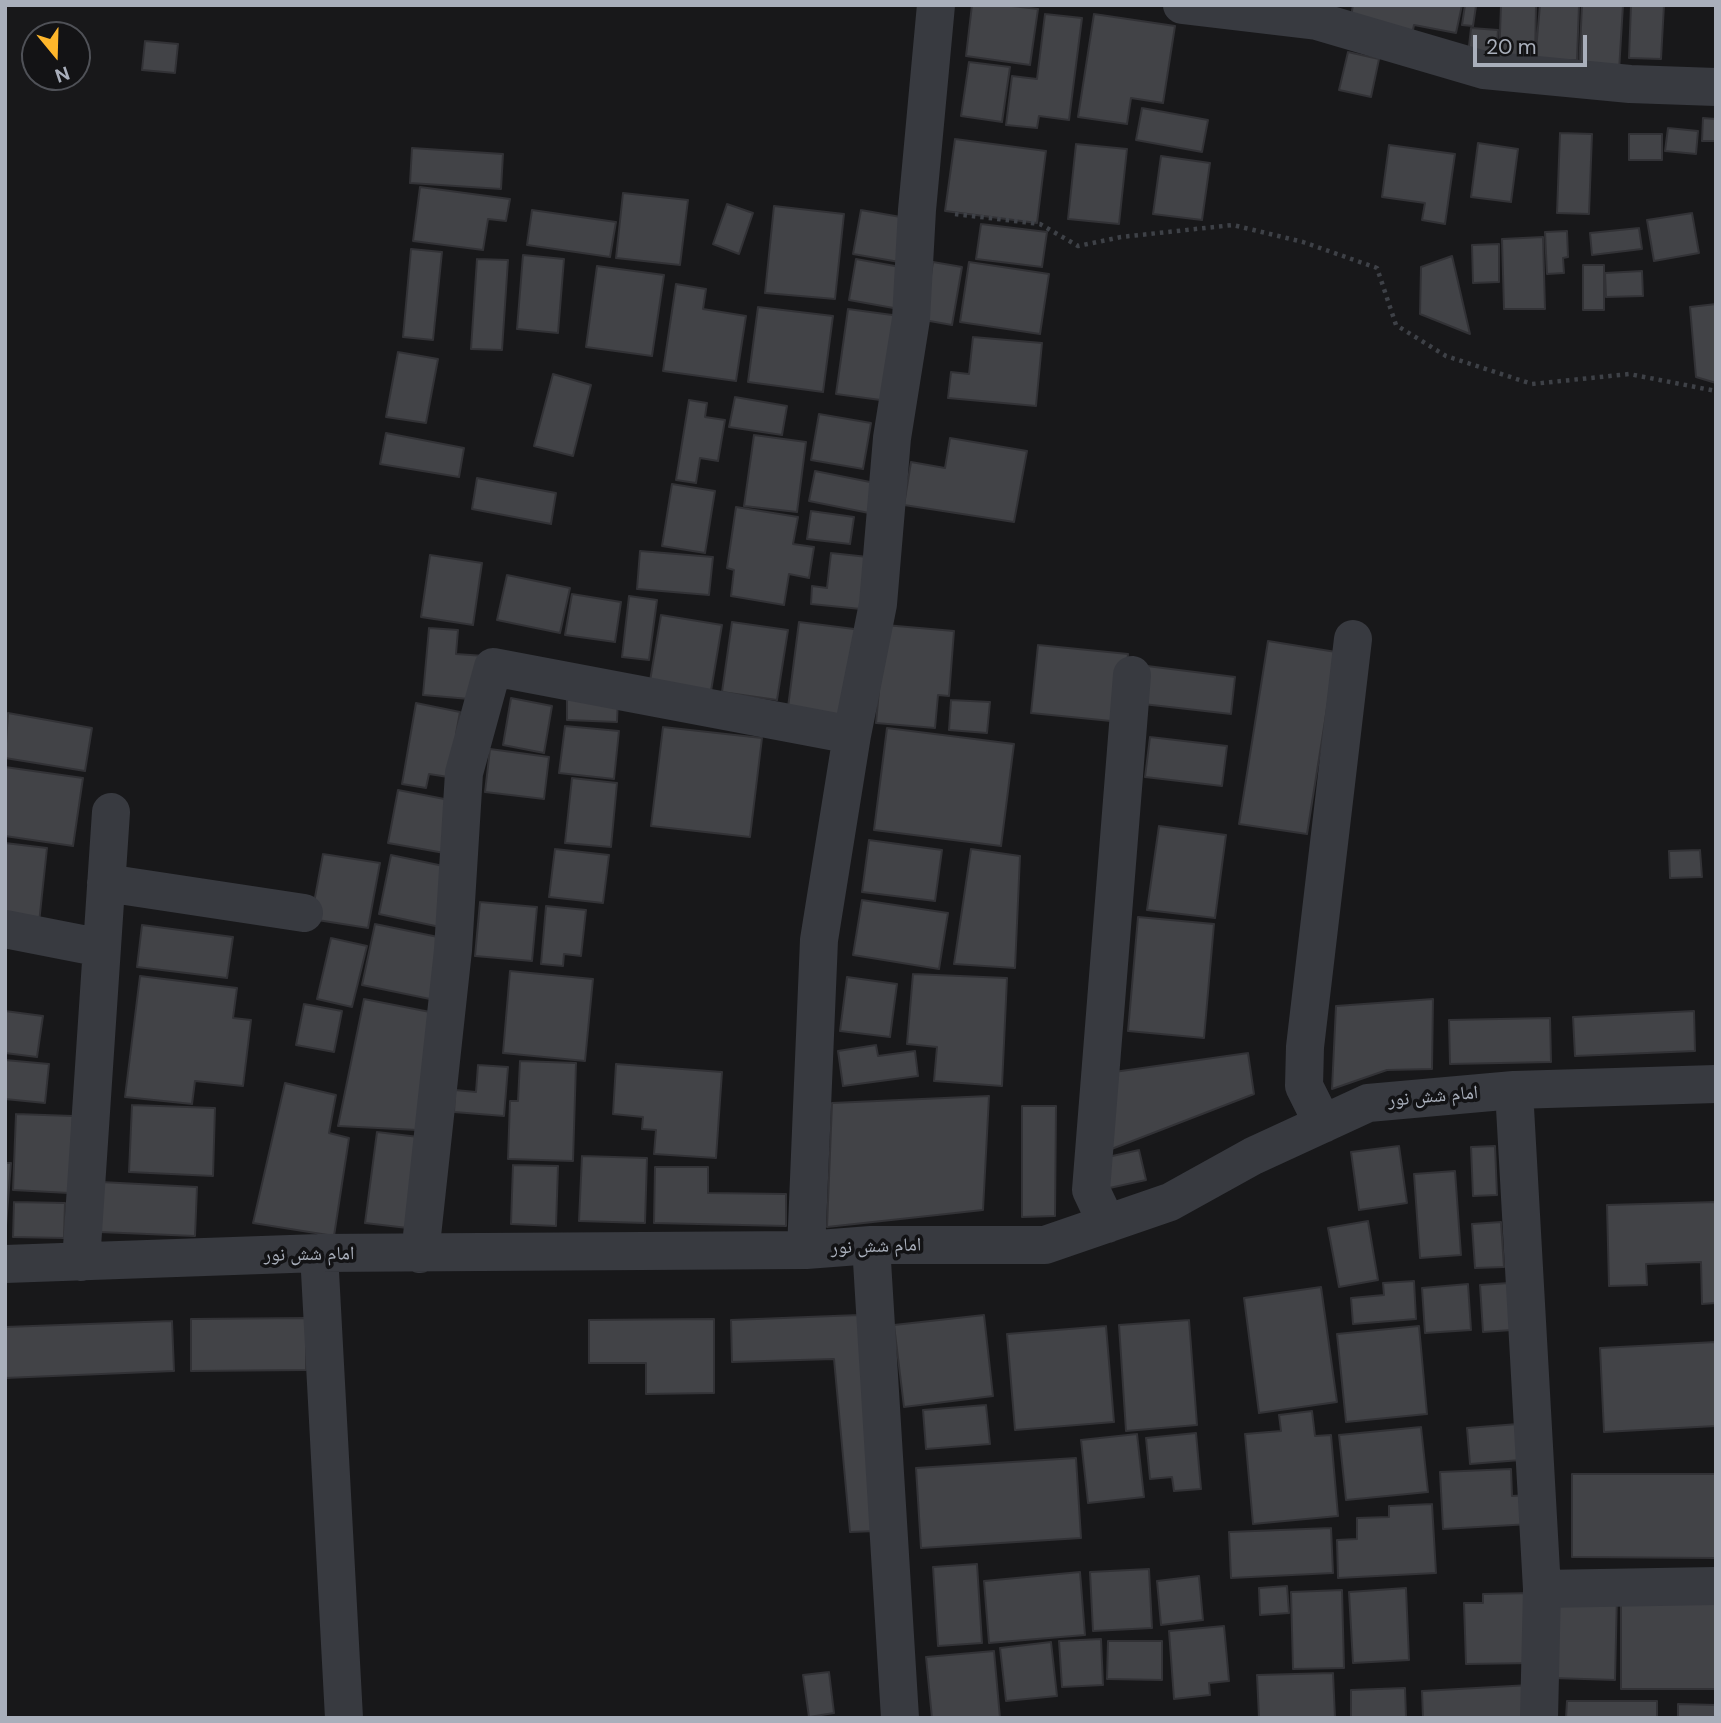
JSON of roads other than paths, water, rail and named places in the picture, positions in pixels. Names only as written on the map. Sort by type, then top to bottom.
[{"type":"street","points":[[806,1250],[819,940],[852,735],[878,604],[892,438],[911,319],[917,210],[936,5]]},
{"type":"street","points":[[1182,5],[1319,13],[1485,70],[1630,84],[1716,87]]},
{"type":"street","points":[[1322,1124],[1304,1086],[1306,1047],[1353,639]]},
{"type":"street","points":[[420,1254],[453,950],[464,774],[493,667],[852,735]]},
{"type":"street","points":[[1107,1224],[1091,1190],[1132,675]]},
{"type":"street","points":[[81,1262],[111,812]]},
{"type":"street","points":[[106,883],[304,913]]},
{"type":"street","points":[[5,929],[102,948]]},
{"type":"street","name":"امام شش نور","points":[[5,1265],[319,1253],[806,1250],[871,1245],[1045,1245],[1170,1202],[1253,1156],[1368,1103],[1514,1090],[1716,1084]]},
{"type":"street","points":[[1514,1090],[1542,1589],[1539,1718]]},
{"type":"street","points":[[871,1245],[900,1718]]},
{"type":"street","points":[[319,1253],[344,1718]]},
{"type":"street","points":[[1542,1589],[1716,1586]]}]
